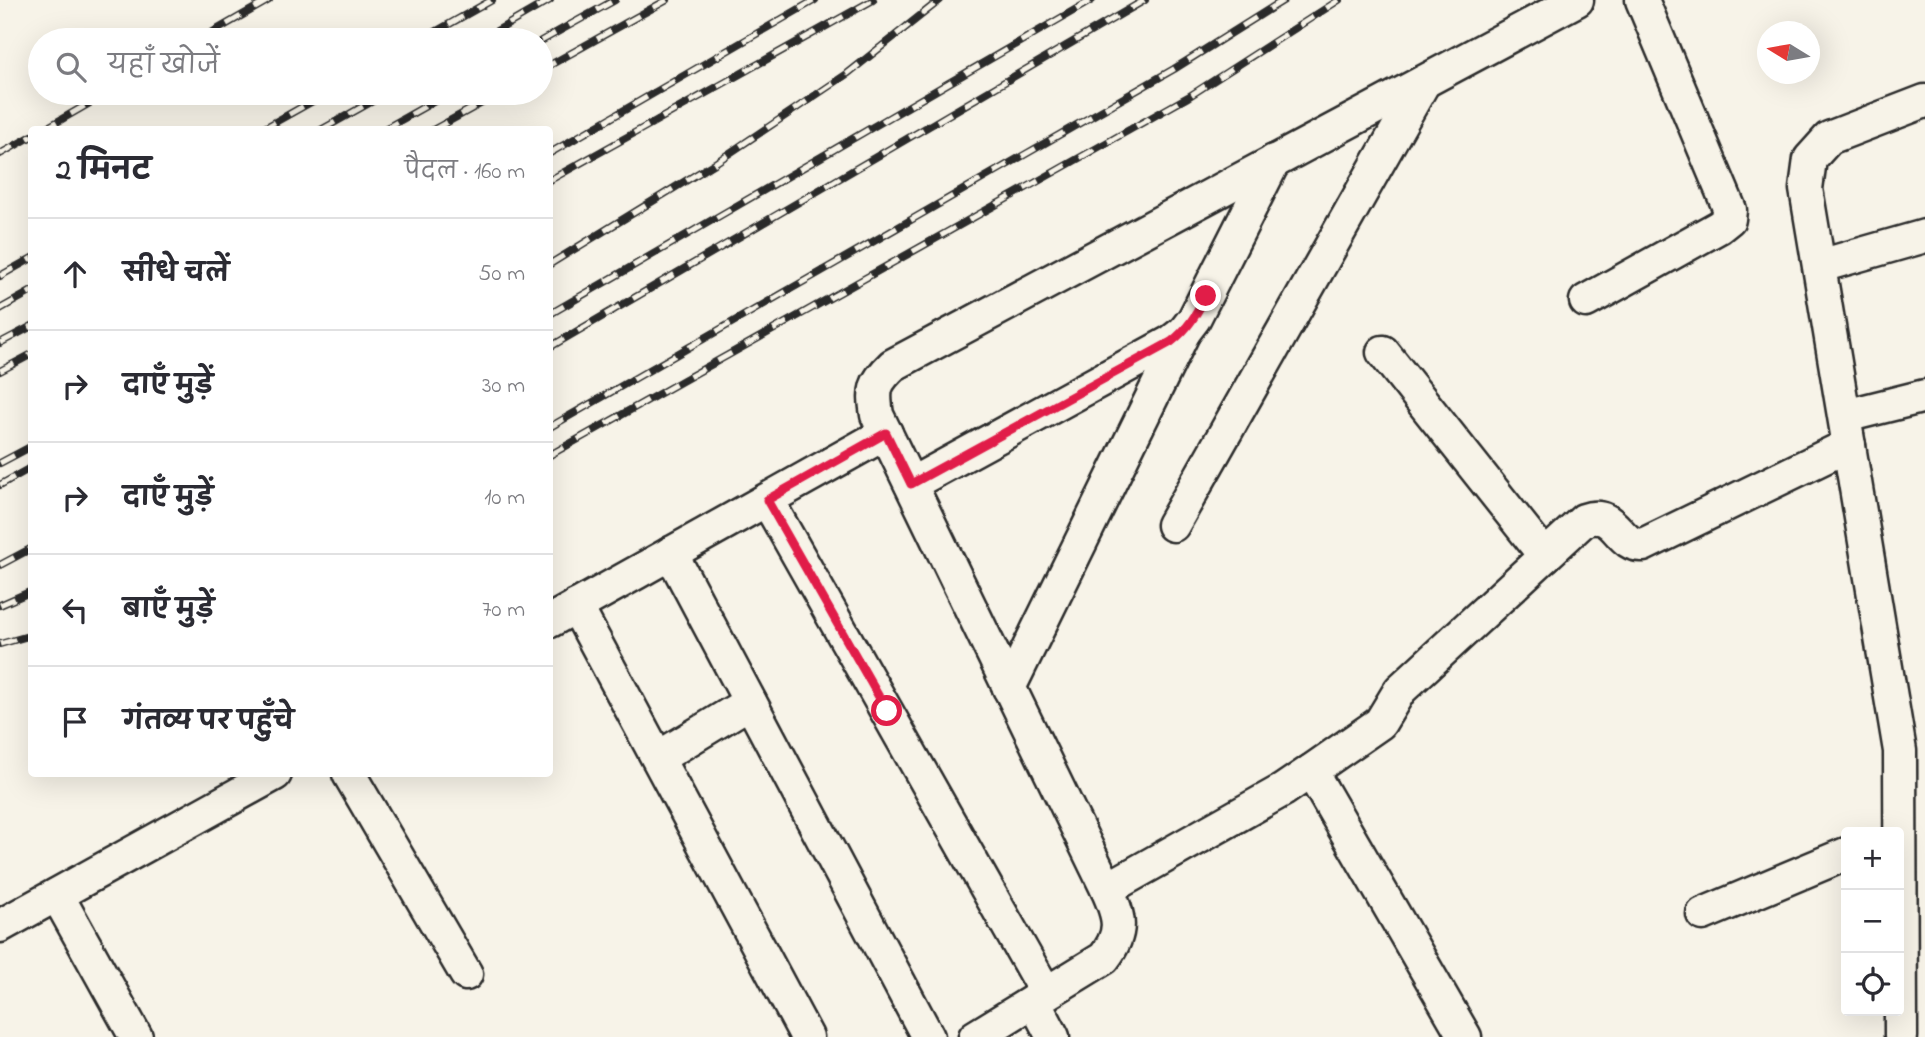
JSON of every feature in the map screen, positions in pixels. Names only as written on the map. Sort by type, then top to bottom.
[{"type":"street","points":[[975,1037],[1104,958],[1115,943],[1118,924],[1107,890],[877,415],[874,393],[879,378],[893,365],[1577,0]]},
{"type":"street","points":[[1587,301],[1729,219],[1730,210],[1642,0]]},
{"type":"street","points":[[1173,525],[1424,82]]},
{"type":"street","points":[[1900,827],[1912,760],[1847,431],[1806,189],[1810,159],[1829,138],[1925,101]]},
{"type":"street","points":[[1009,688],[1184,332],[1194,319],[1274,161]]},
{"type":"street","points":[[1819,266],[1925,236]]},
{"type":"street","points":[[911,484],[1171,342],[1184,332]]},
{"type":"street","points":[[1383,352],[1545,556]]},
{"type":"street","points":[[1107,890],[1283,790],[1380,723],[1400,690],[1584,520],[1602,517],[1630,542],[1643,545],[1847,431],[1925,396]]},
{"type":"street","points":[[807,1037],[658,758],[563,613],[886,433]]},
{"type":"street","points":[[767,500],[1040,997],[1054,1037]]},
{"type":"street","points":[[671,553],[928,1037]]},
{"type":"street","points":[[658,758],[750,702]]},
{"type":"street","points":[[1311,771],[1465,1037]]},
{"type":"street","points":[[0,926],[270,777]]},
{"type":"street","points":[[351,777],[466,974]]},
{"type":"street","points":[[1703,914],[1841,856]]},
{"type":"street","points":[[1900,890],[1901,1037]]},
{"type":"street","points":[[57,895],[136,1037]]},
{"type":"railway","points":[[220,28],[269,0]]},
{"type":"railway","points":[[442,28],[492,0]]},
{"type":"railway","points":[[502,28],[550,0]]},
{"type":"railway","points":[[553,34],[615,0]]},
{"type":"railway","points":[[553,63],[667,0]]},
{"type":"railway","points":[[553,151],[815,0]]},
{"type":"railway","points":[[553,178],[873,0]]},
{"type":"railway","points":[[553,262],[715,163],[847,74],[940,0]]},
{"type":"railway","points":[[553,312],[1092,0]]},
{"type":"railway","points":[[553,345],[1145,0]]},
{"type":"railway","points":[[553,425],[1174,69],[1284,0]]},
{"type":"railway","points":[[553,453],[1188,97],[1339,0]]},
{"type":"railway","points":[[50,126],[86,105]]},
{"type":"railway","points":[[268,126],[306,105]]},
{"type":"railway","points":[[328,126],[366,105]]},
{"type":"railway","points":[[390,126],[428,105]]},
{"type":"railway","points":[[440,126],[478,105]]},
{"type":"railway","points":[[0,154],[28,138]]},
{"type":"railway","points":[[0,276],[28,260]]},
{"type":"railway","points":[[0,309],[28,293]]},
{"type":"railway","points":[[0,343],[28,328]]},
{"type":"railway","points":[[0,371],[28,356]]},
{"type":"railway","points":[[0,463],[28,448]]},
{"type":"railway","points":[[0,485],[28,469]]},
{"type":"railway","points":[[0,565],[28,550]]},
{"type":"railway","points":[[0,605],[28,593]]},
{"type":"railway","points":[[0,644],[28,636]]},
{"type":"route","points":[[887,711],[767,500],[886,433],[911,484],[1171,342],[1184,332],[1194,319],[1206,296]]}]
